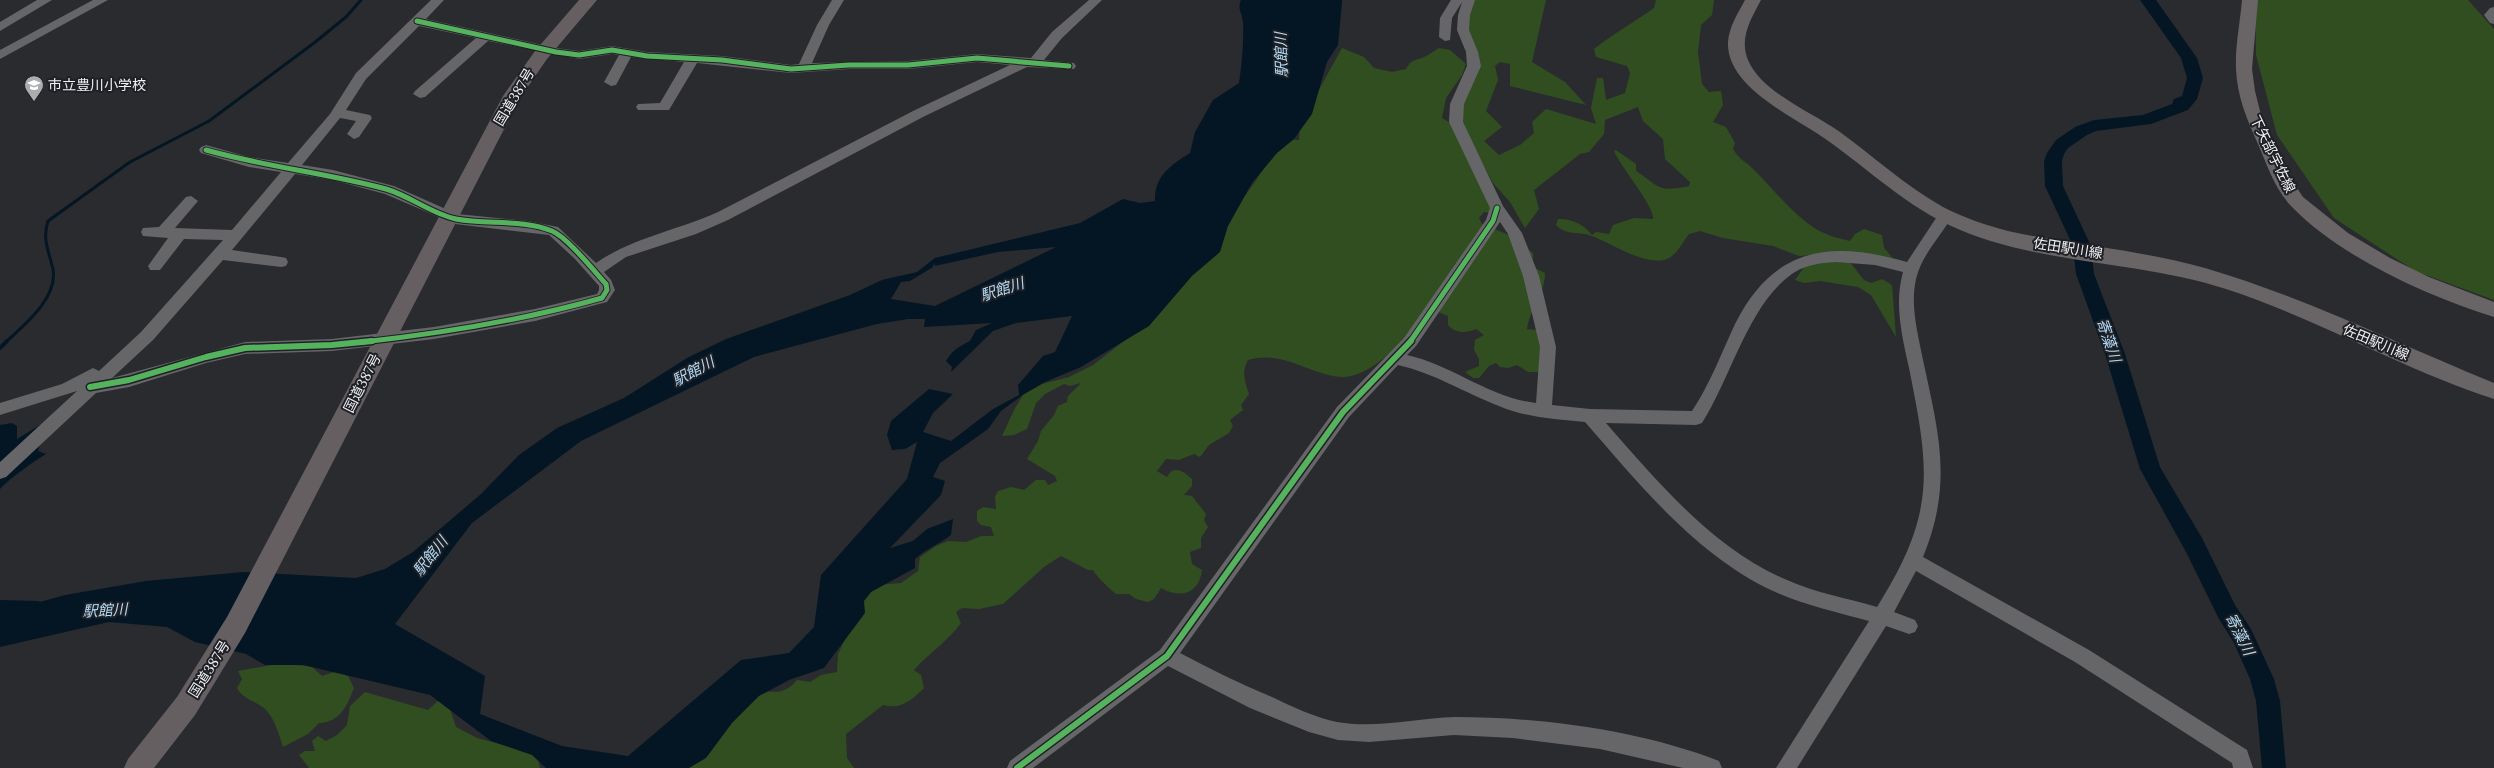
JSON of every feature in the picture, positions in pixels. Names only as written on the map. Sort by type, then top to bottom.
[{"type":"highway","name":"国道387号","points":[[137,768],[166,732],[211,668],[246,606],[503,112],[545,49],[588,0]]},
{"type":"main road","name":"佐田駅川線","points":[[1753,0],[1738,32],[1736,42],[1739,58],[1749,76],[1766,91],[1945,216],[1989,233],[2185,269],[2235,284],[2494,391]]},
{"type":"main road","name":"下矢部宇佐線","points":[[2250,0],[2244,69],[2250,105],[2273,160],[2297,201],[2316,219],[2342,238],[2383,263],[2422,282],[2494,310]]},
{"type":"street","points":[[0,27],[46,0]]},
{"type":"street","points":[[0,55],[102,0]]},
{"type":"street","points":[[0,472],[86,390],[151,332],[220,254],[234,235],[336,114],[361,76],[438,0]]},
{"type":"street","points":[[803,69],[823,25],[838,0]]},
{"type":"street","points":[[593,272],[621,253],[691,230],[723,216],[920,113],[1031,61],[1096,0]]},
{"type":"street","points":[[1445,37],[1446,18],[1457,0]]},
{"type":"street","points":[[1469,0],[1464,15],[1463,30],[1472,52],[1474,66],[1457,104],[1455,116],[1464,140],[1493,195],[1497,208],[1509,222],[1523,250],[1544,326],[1548,347],[1544,412]]},
{"type":"street","points":[[2494,11],[2490,15],[2494,20]]},
{"type":"street","points":[[417,20],[545,49],[579,54],[606,50],[628,52],[647,56],[693,58],[803,69],[849,65],[908,65],[966,58],[1031,61],[1069,66]]},
{"type":"street","points":[[420,94],[487,35]]},
{"type":"street","points":[[611,82],[628,52]]},
{"type":"street","points":[[643,106],[664,107],[693,58]]},
{"type":"street","points":[[336,114],[366,118],[354,134]]},
{"type":"street","points":[[86,390],[139,377],[190,360],[233,350],[262,346],[326,345],[384,340],[500,323],[545,314],[602,298],[608,287],[575,251],[553,232],[524,226],[462,221],[389,190],[333,175],[249,162],[206,150]]},
{"type":"street","points":[[191,201],[155,233],[234,235]]},
{"type":"street","points":[[1017,768],[1167,656],[1344,412],[1410,342],[1493,221],[1497,208]]},
{"type":"street","points":[[1786,768],[1882,615],[1913,560],[1927,527],[1932,499],[1933,472],[1924,406],[1908,324],[1906,302],[1911,269],[1918,255],[1945,216]]},
{"type":"street","points":[[155,266],[180,233]]},
{"type":"street","points":[[220,254],[281,262]]},
{"type":"street","points":[[1395,358],[1421,364],[1505,402],[1544,412],[1590,416],[1696,418],[1712,394],[1742,325],[1769,284],[1796,264],[1820,257],[1845,257],[1884,260],[1911,269]]},
{"type":"street","points":[[0,409],[78,384],[151,332]]},
{"type":"street","points":[[1590,416],[1685,520],[1734,559],[1763,578],[1799,592],[1882,615],[1910,626]]},
{"type":"street","points":[[1913,560],[2082,656],[2240,757],[2243,768]]},
{"type":"street","points":[[1167,656],[1256,702],[1264,703],[1318,727],[1340,732],[1394,732],[1422,728],[1486,727],[1608,741],[1652,750],[1712,768]]},
{"type":"green space","points":[[1470,0],[1546,0],[1532,62],[1565,82],[1586,105],[1510,86],[1510,64],[1500,62],[1495,66],[1498,80],[1486,111],[1502,127],[1484,141],[1499,155],[1520,145],[1534,133],[1532,122],[1546,109],[1596,124],[1591,108],[1597,78],[1603,78],[1606,100],[1625,93],[1630,73],[1627,66],[1596,57],[1594,49],[1654,8],[1656,0],[1714,0],[1712,15],[1701,25],[1698,52],[1702,84],[1709,92],[1721,91],[1723,105],[1713,122],[1726,127],[1735,143],[1733,149],[1738,156],[1751,167],[1796,213],[1815,228],[1830,236],[1850,241],[1855,234],[1864,229],[1882,235],[1884,248],[1897,263],[1849,261],[1864,280],[1871,283],[1882,279],[1892,285],[1896,337],[1871,295],[1858,287],[1820,281],[1804,283],[1795,280],[1805,266],[1826,254],[1799,256],[1773,246],[1723,238],[1700,231],[1689,234],[1672,256],[1664,260],[1655,260],[1637,256],[1592,236],[1564,231],[1556,225],[1558,219],[1568,220],[1581,225],[1592,235],[1596,232],[1609,234],[1613,225],[1634,218],[1653,219],[1649,205],[1617,158],[1614,151],[1616,150],[1636,164],[1636,171],[1659,187],[1670,189],[1689,186],[1690,182],[1665,159],[1663,139],[1643,121],[1638,107],[1605,120],[1604,134],[1589,152],[1580,154],[1534,190],[1539,209],[1525,228],[1510,202],[1493,183],[1462,124],[1464,100],[1474,78],[1467,35]]},
{"type":"green space","points":[[2255,0],[2468,0],[2494,29],[2494,300],[2415,271],[2334,218],[2277,135],[2256,55]]},
{"type":"green space","points":[[1342,48],[1364,57],[1374,68],[1392,72],[1406,69],[1413,61],[1425,57],[1439,48],[1450,50],[1466,64],[1462,75],[1446,98],[1442,118],[1452,124],[1488,194],[1492,213],[1484,212],[1479,218],[1482,224],[1509,235],[1533,253],[1533,267],[1545,273],[1543,288],[1531,314],[1527,329],[1539,330],[1542,372],[1528,372],[1517,365],[1508,368],[1500,367],[1496,363],[1489,366],[1479,378],[1473,378],[1465,372],[1479,366],[1479,359],[1474,350],[1475,340],[1484,335],[1476,329],[1465,332],[1454,330],[1448,325],[1448,316],[1431,309],[1392,351],[1368,369],[1355,375],[1339,377],[1329,375],[1271,358],[1256,358],[1248,360],[1244,373],[1249,394],[1241,405],[1243,410],[1230,420],[1233,426],[1229,433],[1209,445],[1200,457],[1194,454],[1179,460],[1166,459],[1157,471],[1167,477],[1173,471],[1179,470],[1192,479],[1192,486],[1184,495],[1192,496],[1206,514],[1204,520],[1208,527],[1201,538],[1201,548],[1190,552],[1192,564],[1202,570],[1200,578],[1193,589],[1188,592],[1175,593],[1161,588],[1154,599],[1148,602],[1136,599],[1129,594],[1116,594],[1093,570],[1088,570],[1061,556],[1044,567],[1003,604],[979,609],[962,608],[956,612],[961,623],[950,636],[914,670],[921,675],[924,688],[906,703],[895,706],[883,705],[846,734],[847,758],[854,768],[672,768],[762,690],[777,692],[789,687],[797,680],[810,682],[821,675],[837,672],[838,654],[850,629],[856,609],[877,585],[901,583],[918,571],[920,557],[936,546],[948,541],[966,542],[981,536],[994,536],[991,527],[981,525],[977,521],[977,511],[983,507],[996,509],[995,497],[998,491],[1011,487],[1024,490],[1036,480],[1045,480],[1048,485],[1057,481],[1055,476],[1027,459],[1038,441],[1041,431],[1054,415],[1058,406],[1067,402],[1068,396],[1081,383],[1070,386],[1064,384],[1045,394],[1036,403],[1027,429],[1014,435],[1002,436],[1023,395],[1042,384],[1069,377],[1093,365],[1133,334],[1242,200],[1284,139],[1299,140],[1300,124]]},
{"type":"green space","points":[[277,664],[311,666],[322,676],[337,671],[348,676],[354,688],[349,701],[342,712],[332,720],[319,723],[308,734],[283,747],[272,718],[266,710],[246,698],[237,688],[242,679],[238,671]]},
{"type":"green space","points":[[365,692],[428,710],[441,698],[450,709],[456,727],[477,738],[526,751],[537,756],[540,768],[309,768],[299,755],[305,751],[315,751],[312,741],[318,736],[326,741],[337,735],[347,725],[350,706]]},
{"type":"water","points":[[1241,0],[1342,0],[1338,45],[1327,62],[1312,114],[1294,139],[1277,153],[1252,183],[1228,226],[1220,252],[1192,276],[1149,326],[1081,367],[1045,382],[1024,394],[1001,411],[988,429],[940,463],[933,477],[945,481],[941,495],[890,548],[913,541],[927,529],[953,519],[951,535],[915,559],[915,568],[871,592],[864,601],[865,613],[824,668],[789,680],[759,696],[732,723],[706,758],[689,768],[546,768],[532,755],[491,741],[430,695],[303,665],[265,665],[246,654],[195,642],[167,627],[109,622],[0,647],[0,613],[65,595],[146,581],[243,572],[356,578],[385,569],[413,552],[481,494],[519,455],[557,428],[624,398],[687,358],[726,339],[850,295],[882,280],[917,272],[935,258],[1080,223],[1123,199],[1140,203],[1155,201],[1157,185],[1165,172],[1176,162],[1190,153],[1195,132],[1213,100],[1239,83],[1243,37],[1243,22],[1240,3]],"holes":[[[1056,247],[935,306],[891,299],[901,282],[910,281],[933,267],[934,263],[935,266],[998,252]],[[1072,316],[1055,352],[1043,356],[1018,385],[1019,395],[993,409],[951,441],[923,432],[933,413],[953,394],[929,389],[891,421],[887,435],[892,450],[905,449],[917,442],[907,479],[821,575],[814,627],[789,653],[741,660],[628,756],[562,746],[480,714],[485,676],[395,624],[472,523],[581,441],[754,357],[877,324],[908,319],[925,319],[924,327],[992,323],[976,330],[970,341],[951,354],[946,361],[952,367],[951,372],[993,331],[1016,323]]]},
{"type":"water","points":[[45,422],[38,451],[46,454],[16,475],[0,489],[0,425],[12,423],[17,426],[17,439]]},
{"type":"waterway","points":[[6,342],[31,319],[45,300],[50,290],[53,280],[53,269],[46,240],[46,228],[48,221],[130,162],[209,121],[314,43],[346,17],[361,0]]},
{"type":"waterway","name":"寄藻川","points":[[2148,0],[2189,58],[2195,78],[2189,99],[2180,103],[2182,106],[2145,120],[2094,126],[2081,131],[2062,144],[2056,153],[2053,161],[2054,186],[2082,246],[2085,274],[2115,354],[2135,425],[2150,469],[2194,545],[2227,612],[2243,636],[2262,679],[2268,701],[2274,768]]},
{"type":"waterway","points":[[0,348],[6,342]]},
{"type":"waterway","name":"駅館川","points":[[0,610],[38,611]]},
{"type":"cycle path","points":[[417,21],[556,52],[579,55],[612,50],[647,56],[722,60],[791,69],[849,65],[908,65],[977,58],[1069,66]]},
{"type":"cycle path","points":[[90,387],[110,385],[206,357],[245,348],[266,346],[332,345],[400,338],[502,322],[602,298],[607,290],[606,284],[580,255],[553,231],[528,226],[455,219],[389,190],[333,175],[249,162],[206,150]]},
{"type":"cycle path","points":[[1017,768],[1167,656],[1343,412],[1410,342],[1493,221],[1497,208]]},
{"type":"place","name":"市立豊川小学校","points":[[34,102]]}]
